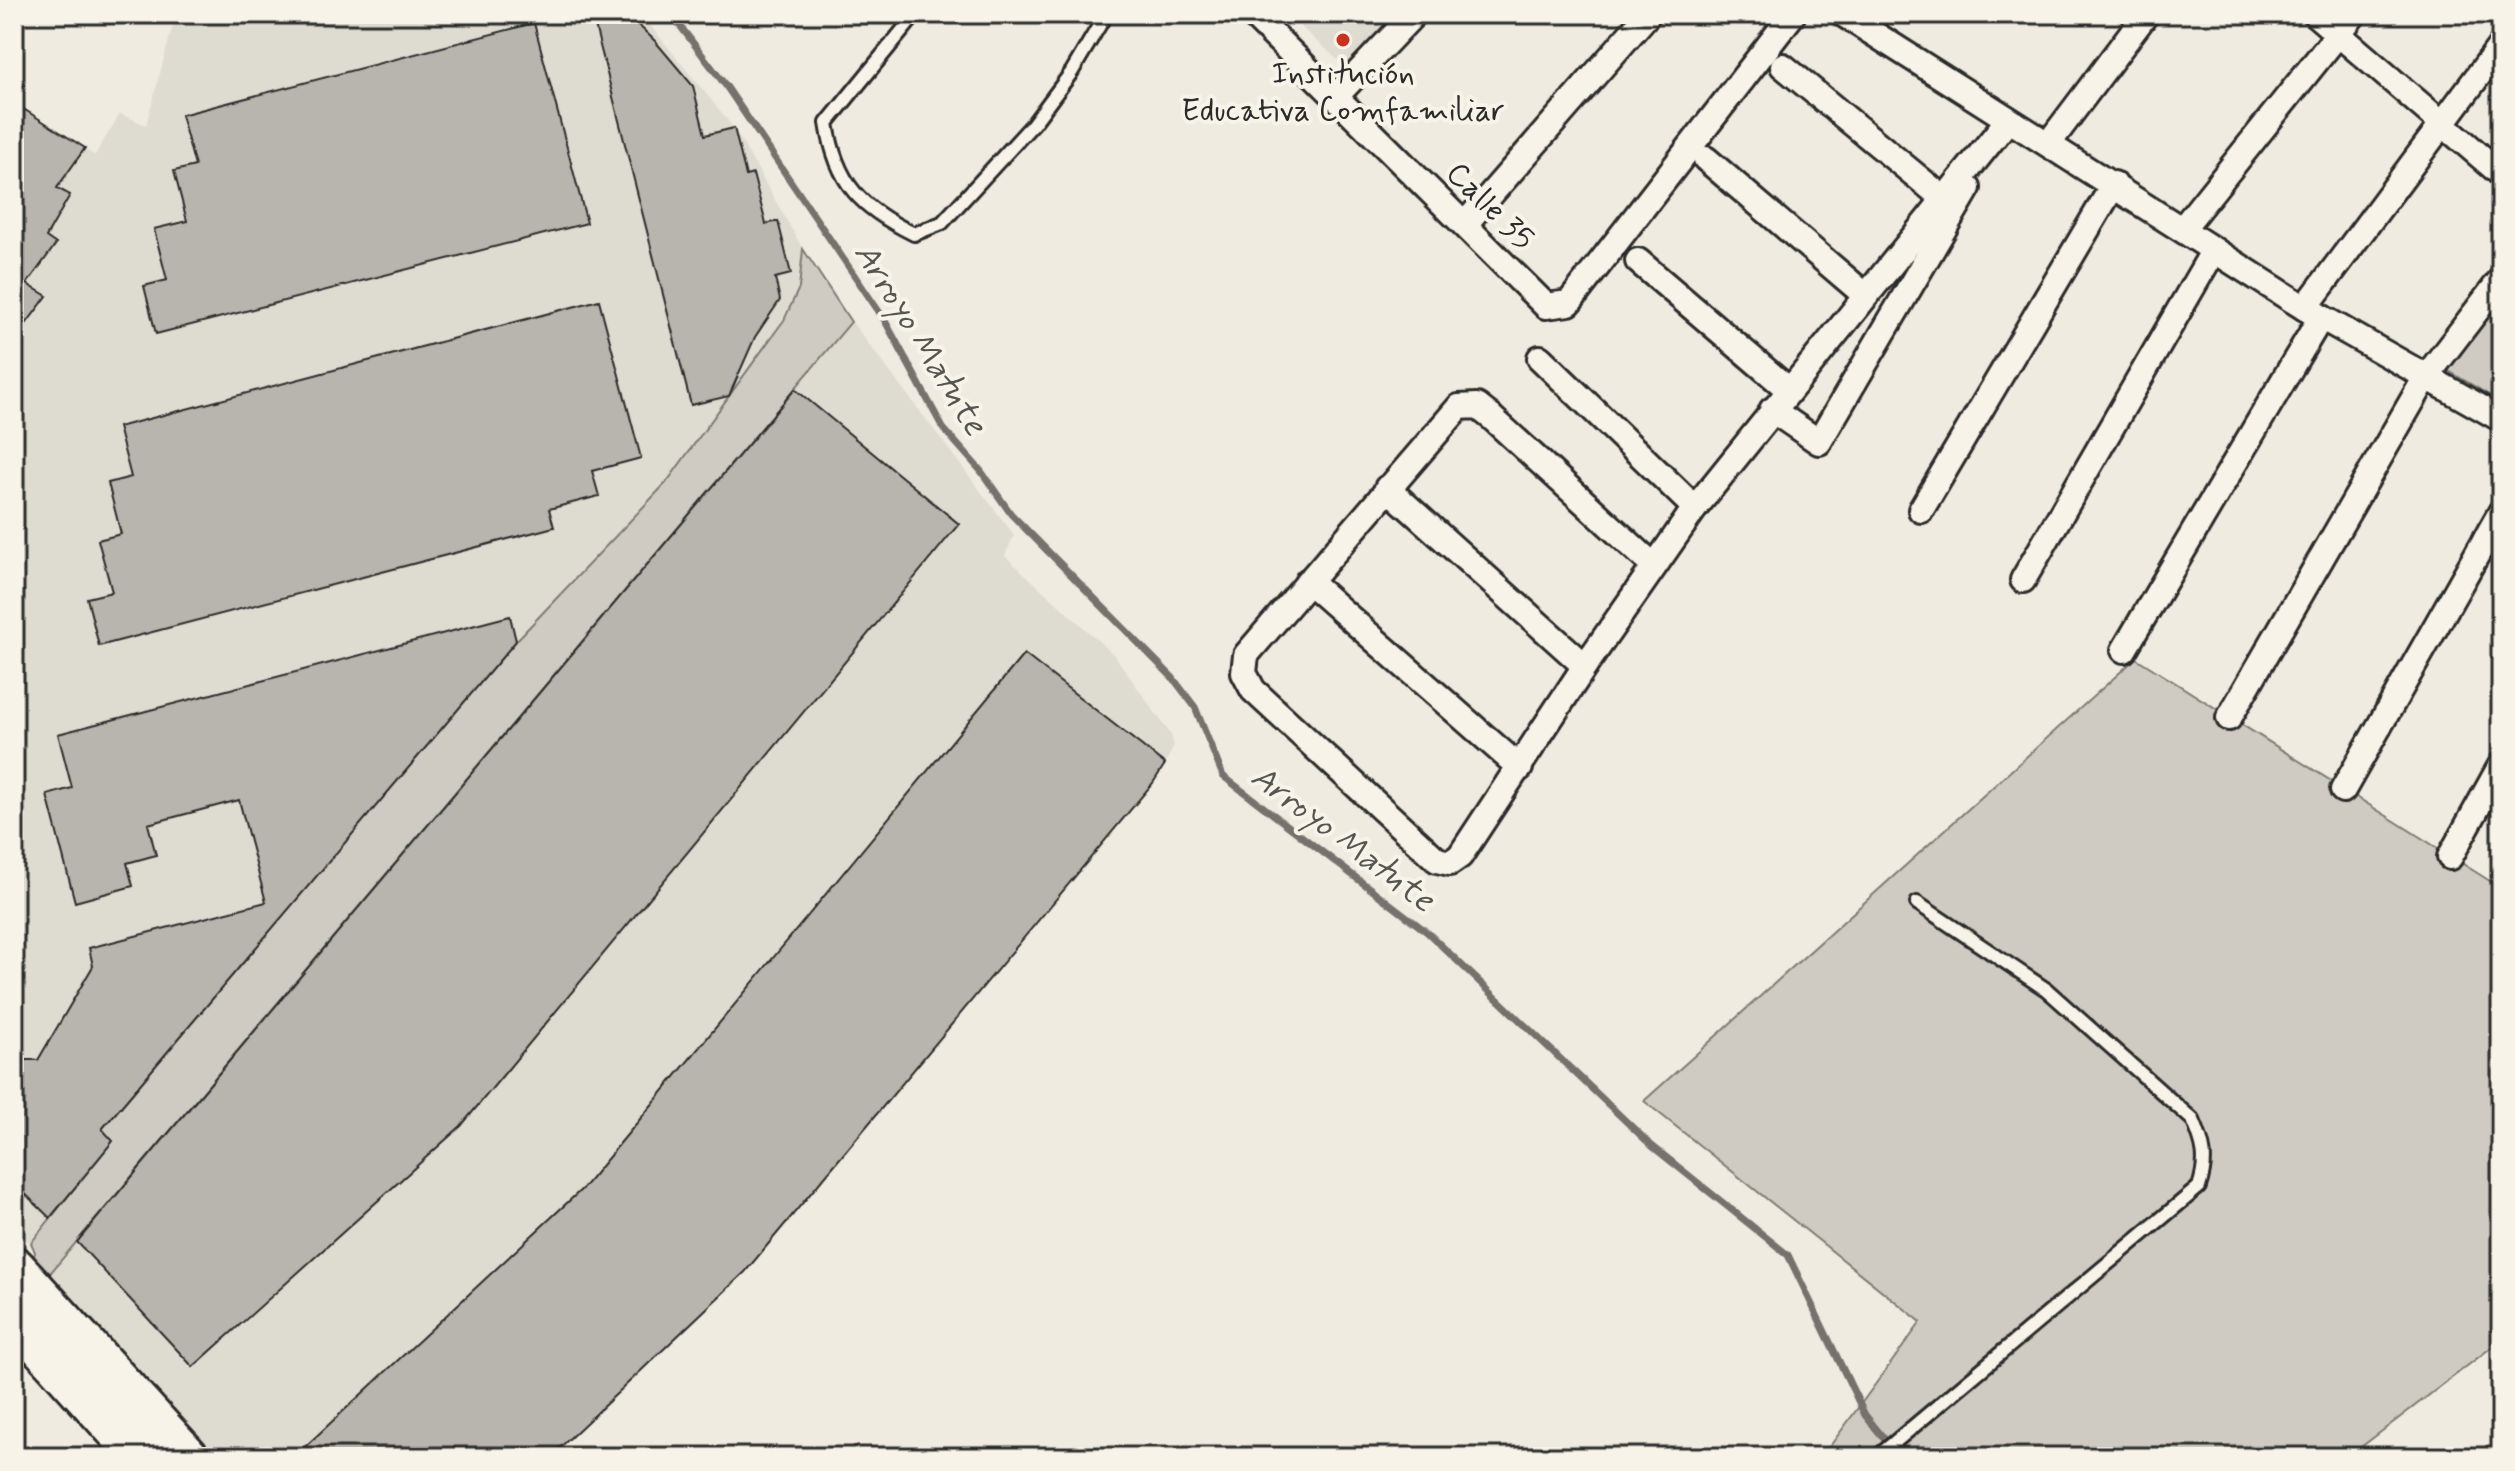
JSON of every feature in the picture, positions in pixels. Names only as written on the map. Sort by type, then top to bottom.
[{"type":"highway","points":[[14,1267],[188,1457]]},
{"type":"highway","points":[[14,1317],[141,1457]]},
{"type":"street","name":"Calle 35","points":[[1252,14],[1337,95],[1546,306],[1569,303],[1793,14]]},
{"type":"street","points":[[1337,95],[1414,14]]},
{"type":"street","points":[[1465,224],[1648,14]]},
{"type":"street","points":[[2049,143],[2146,14]]},
{"type":"street","points":[[2315,14],[2501,174]]},
{"type":"street","points":[[2183,228],[2354,14]]},
{"type":"street","points":[[1856,18],[2008,120],[2313,312],[2501,419]]},
{"type":"street","points":[[2124,650],[2313,312],[2441,124],[2501,45]]},
{"type":"street","points":[[1783,66],[1944,199]]},
{"type":"street","points":[[1654,566],[1477,406],[1459,407],[1246,655],[1244,673],[1253,690],[1437,860],[1450,863],[1460,856],[1585,666],[1695,508],[2008,120]]},
{"type":"street","points":[[1772,410],[1819,442],[2008,120]]},
{"type":"street","points":[[1706,159],[1865,295]]},
{"type":"street","points":[[1921,510],[2114,184]]},
{"type":"street","points":[[2023,580],[2214,250]]},
{"type":"street","points":[[1638,261],[1789,390]]},
{"type":"street","points":[[2229,718],[2426,377],[2501,279]]},
{"type":"street","points":[[1540,358],[1695,508]]},
{"type":"street","points":[[1387,488],[1585,666]]},
{"type":"street","points":[[2343,790],[2501,512]]},
{"type":"street","points":[[1308,581],[1520,768]]},
{"type":"street","points":[[2450,857],[2501,765]]},
{"type":"lane","points":[[916,14],[827,123],[834,161],[845,183],[877,216],[914,234],[942,223],[1033,124],[1071,73],[1106,14]]},
{"type":"lane","points":[[1880,1454],[2199,1187],[2206,1165],[2205,1146],[2193,1120],[2047,990],[1917,903]]},
{"type":"shaded area","points":[[176,14],[641,14],[734,128],[803,249],[799,288],[767,347],[666,483],[516,641],[102,1129],[50,1218],[30,1243],[14,1225],[14,115],[95,155],[120,114],[146,125]]},
{"type":"shaded area","name":"Institución Educativa Comfamiliar","points":[[1286,14],[1394,14],[1346,67]]},
{"type":"shaded area","points":[[803,249],[851,322],[47,1277],[33,1261],[35,1252],[31,1243],[112,1141],[102,1129],[516,641],[666,483],[784,320],[799,288]]},
{"type":"shaded area","points":[[2501,296],[2501,402],[2447,370]]},
{"type":"shaded area","points":[[852,322],[1014,535],[1005,556],[1115,656],[1171,735],[1174,746],[1165,764],[1153,783],[745,1272],[550,1457],[210,1457],[47,1277]]},
{"type":"shaded area","points":[[2136,658],[2501,888],[2501,1340],[2348,1457],[1822,1457],[1921,1322],[1644,1101]]},
{"type":"building","points":[[592,14],[627,14],[655,41],[693,86],[705,135],[734,128],[746,176],[753,174],[766,224],[778,221],[791,274],[775,278],[780,300],[755,337],[729,396],[691,405]]},
{"type":"building","points":[[534,23],[587,223],[156,334],[144,286],[167,280],[154,229],[187,221],[174,171],[195,166],[181,115]]},
{"type":"building","points":[[14,103],[85,148],[57,188],[70,195],[46,237],[56,244],[27,284],[47,296],[14,340]]},
{"type":"building","points":[[599,300],[641,458],[592,471],[599,496],[549,509],[554,527],[99,646],[87,598],[112,592],[98,540],[121,534],[108,483],[131,477],[118,427]]},
{"type":"building","points":[[795,389],[959,524],[461,1126],[193,1367],[77,1242]]},
{"type":"building","points":[[510,616],[516,641],[102,1129],[113,1141],[50,1218],[14,1183],[14,1060],[38,1060],[93,966],[89,948],[266,902],[239,800],[148,824],[156,855],[127,863],[133,886],[75,902],[47,795],[72,788],[58,734]]},
{"type":"building","points":[[1024,654],[1165,764],[1153,783],[745,1272],[550,1457],[294,1457],[584,1187]]},
{"type":"waterway","name":"Arroyo Matute","points":[[671,14],[726,86],[884,319],[943,428],[981,471],[1011,514],[1173,678],[1195,707],[1223,776],[1427,932],[1652,1146],[1788,1255],[1865,1415],[1899,1457]]},
{"type":"place","name":"Institución Educativa Comfamiliar","points":[[1343,40]]}]
